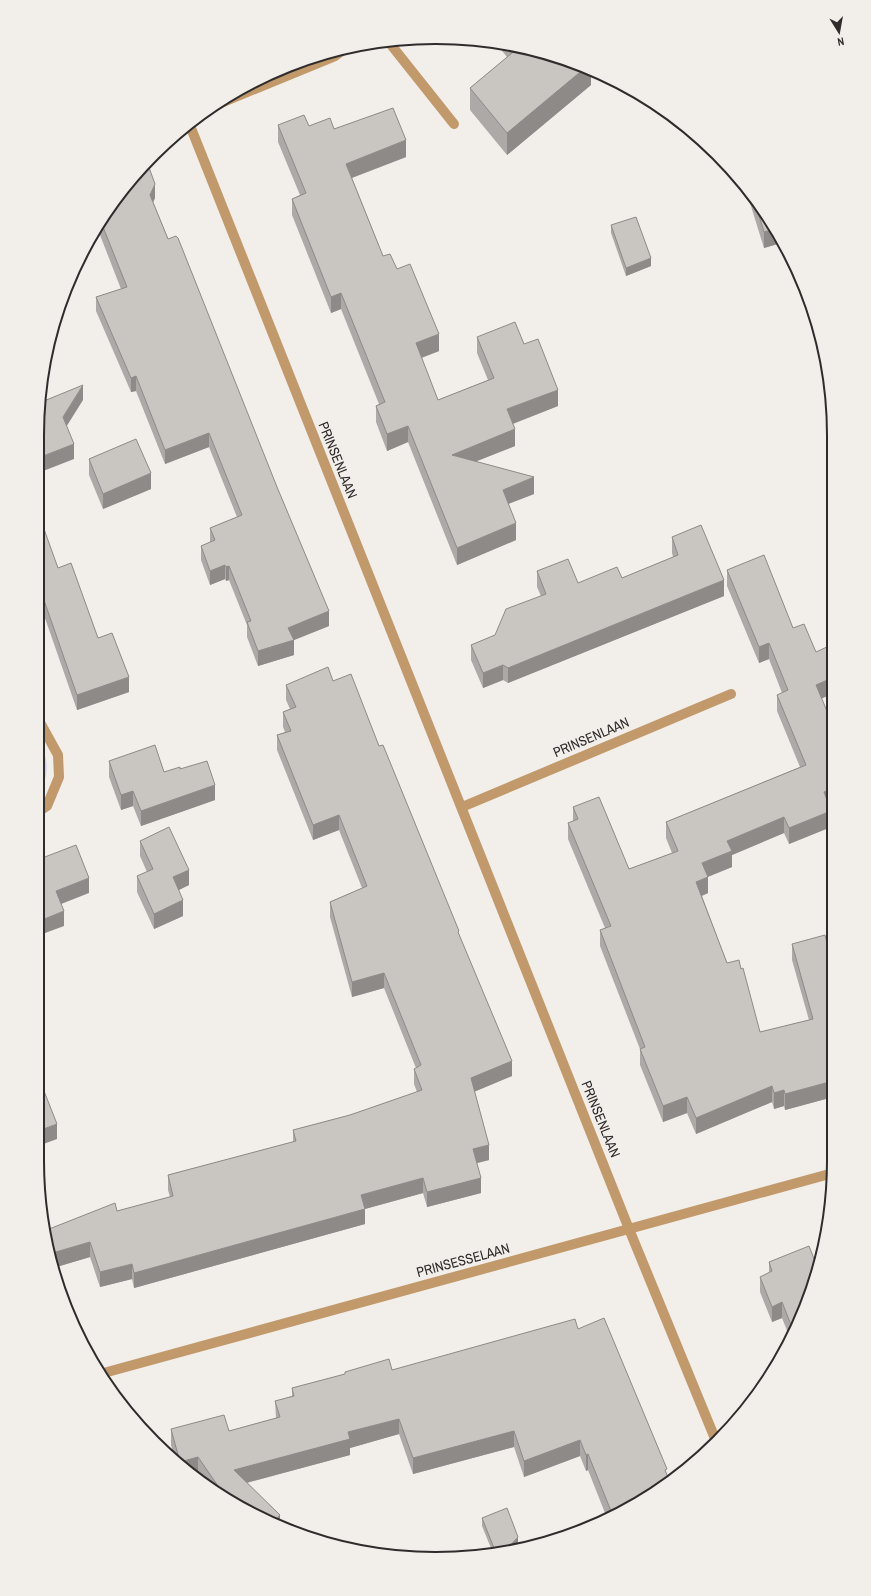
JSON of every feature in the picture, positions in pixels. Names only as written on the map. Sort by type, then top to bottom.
[{"type":"street","points":[[392,46],[454,124]]},
{"type":"street","points":[[248,92],[326,60]]},
{"type":"street","name":"PRINSENLAAN","points":[[192,129],[629,1229],[714,1435]]},
{"type":"street","name":"PRINSENLAAN","points":[[462,807],[731,694]]},
{"type":"street","points":[[44,728],[58,755],[59,777],[47,806],[44,808]]},
{"type":"street","name":"PRINSESSELAAN","points":[[106,1372],[826,1175]]},
{"type":"shaded area","points":[[44,752],[47,768],[44,783]]},
{"type":"building","points":[[513,52],[537,57],[580,72],[507,133],[470,88]]},
{"type":"building","points":[[393,108],[406,140],[346,164],[383,256],[390,254],[397,269],[410,264],[439,334],[416,343],[438,400],[494,378],[477,337],[515,322],[524,344],[538,339],[558,390],[507,409],[515,429],[452,455],[534,477],[503,490],[516,523],[457,548],[408,426],[387,434],[376,406],[385,402],[341,293],[331,297],[292,199],[306,193],[278,125],[304,115],[309,126],[330,118],[334,129]]},
{"type":"building","points":[[149,169],[155,184],[150,195],[168,239],[176,236],[178,238],[277,487],[329,611],[288,628],[294,640],[258,651],[247,622],[251,621],[229,566],[226,567],[225,565],[210,571],[201,546],[215,540],[210,528],[242,515],[209,433],[165,450],[136,376],[131,378],[96,297],[127,287],[103,228],[125,197]]},
{"type":"building","points":[[759,215],[769,231],[764,232]]},
{"type":"building","points":[[636,217],[651,258],[626,268],[611,225]]},
{"type":"building","points":[[83,385],[63,417],[74,444],[44,456],[44,436],[46,400]]},
{"type":"building","points":[[136,439],[151,473],[103,494],[89,459]]},
{"type":"building","points":[[701,525],[724,580],[508,668],[503,665],[483,673],[471,645],[495,635],[506,609],[546,594],[537,571],[568,559],[578,583],[617,567],[622,578],[678,555],[672,537]]},
{"type":"building","points":[[44,529],[58,568],[71,563],[98,638],[112,633],[129,677],[77,695],[44,600]]},
{"type":"building","points":[[764,555],[793,628],[804,624],[816,652],[827,647],[827,680],[816,685],[827,711],[827,791],[824,792],[827,800],[827,813],[789,828],[784,817],[727,841],[732,851],[702,863],[708,877],[696,882],[727,963],[739,960],[741,969],[743,968],[760,1032],[813,1019],[792,944],[825,935],[827,943],[827,1083],[785,1094],[784,1090],[774,1093],[772,1086],[696,1118],[687,1097],[663,1106],[640,1049],[645,1047],[600,930],[611,926],[568,823],[578,819],[573,807],[599,797],[629,869],[678,851],[666,822],[806,765],[777,695],[788,690],[769,643],[759,647],[727,570]]},
{"type":"building","points":[[328,667],[333,681],[351,674],[379,746],[383,745],[459,931],[458,932],[512,1061],[471,1078],[489,1145],[473,1149],[481,1178],[427,1192],[423,1178],[361,1195],[365,1209],[134,1273],[132,1264],[100,1272],[90,1242],[55,1252],[50,1229],[115,1203],[117,1211],[173,1196],[168,1175],[296,1141],[293,1130],[350,1115],[422,1090],[414,1069],[421,1065],[384,973],[352,982],[330,902],[367,886],[339,815],[313,825],[277,735],[291,731],[283,712],[296,707],[286,685]]},
{"type":"building","points":[[155,745],[164,772],[207,761],[215,785],[141,811],[133,791],[121,795],[109,761]]},
{"type":"building","points":[[169,827],[189,870],[173,877],[183,900],[154,914],[137,876],[153,869],[140,841]]},
{"type":"building","points":[[76,845],[89,878],[56,891],[64,911],[44,919],[44,857]]},
{"type":"building","points":[[44,1091],[57,1124],[44,1129]]},
{"type":"building","points":[[809,1246],[814,1260],[791,1325],[782,1302],[772,1307],[760,1277],[772,1271],[769,1262]]},
{"type":"building","points":[[604,1318],[667,1469],[665,1470],[667,1476],[631,1500],[611,1511],[588,1454],[586,1455],[580,1440],[524,1461],[514,1431],[413,1458],[399,1419],[348,1432],[350,1439],[234,1470],[280,1515],[277,1518],[240,1500],[218,1486],[198,1457],[184,1461],[178,1456],[171,1429],[224,1415],[229,1431],[280,1417],[275,1401],[294,1396],[292,1388],[345,1374],[345,1372],[389,1359],[392,1370],[575,1319],[578,1329]]},
{"type":"building","points":[[507,1508],[518,1537],[511,1544],[494,1548],[482,1518]]}]
